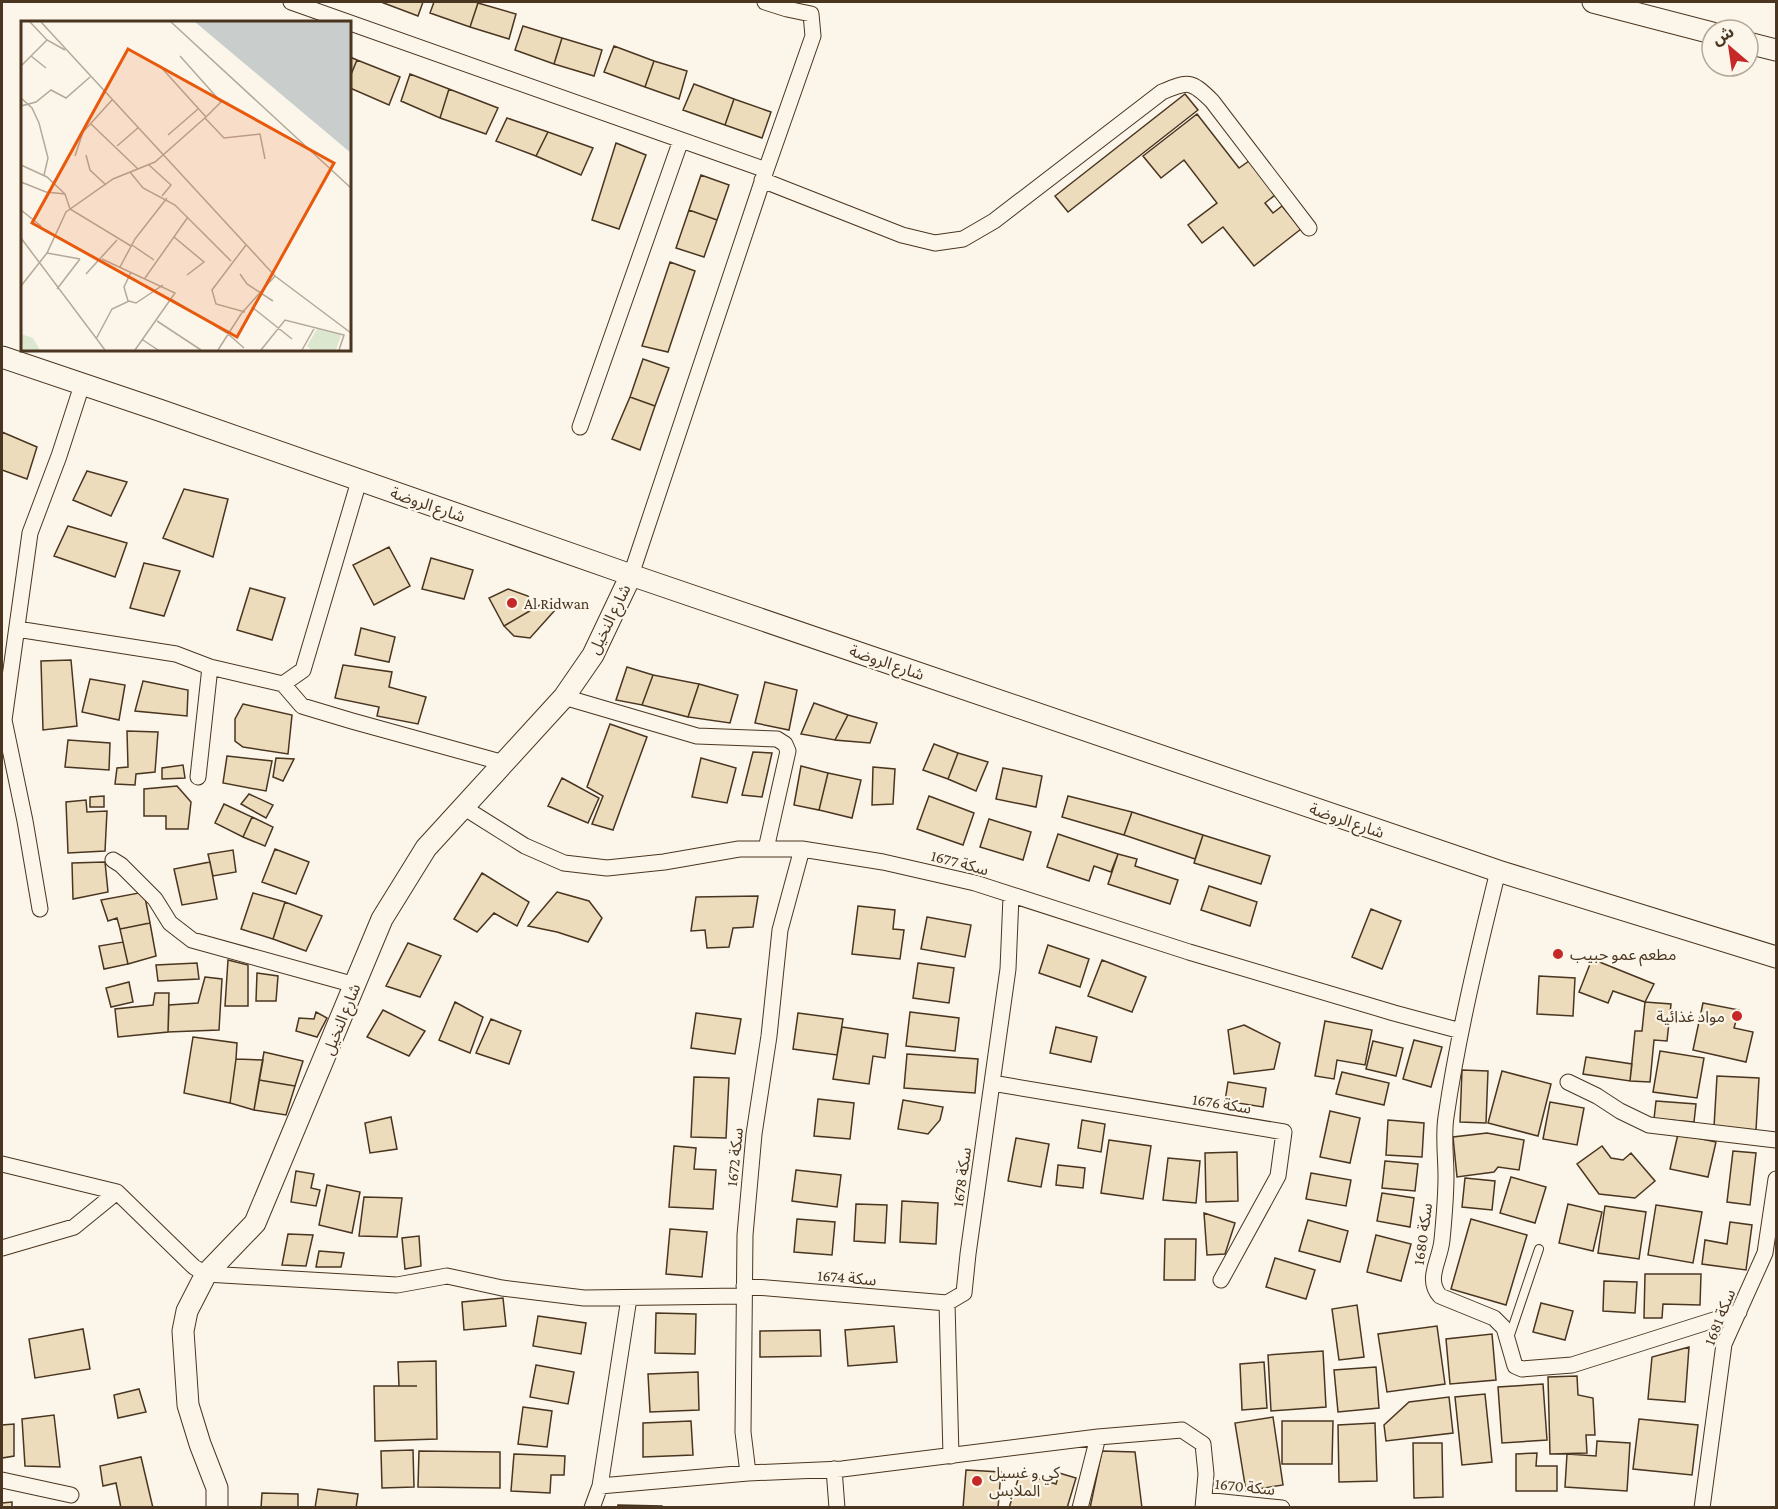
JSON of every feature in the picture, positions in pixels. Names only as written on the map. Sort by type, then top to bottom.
[{"type":"main road","points":[[1593,2],[1700,30]]},
{"type":"main road","points":[[1760,46],[1776,50]]},
{"type":"main road","name":"شارع الروضة","points":[[2,357],[1498,871],[1776,957]]},
{"type":"main road","name":"شارع النخيل","points":[[217,1508],[217,1488],[188,1405],[183,1331],[188,1311],[206,1274],[255,1223],[382,919],[426,848],[564,697],[593,654],[631,575]]},
{"type":"street","points":[[291,2],[345,21]]},
{"type":"street","points":[[631,575],[764,175],[813,36],[811,14],[765,2]]},
{"type":"street","points":[[351,23],[681,140],[902,235],[934,243],[963,239],[994,221],[1162,92],[1184,83],[1198,87],[1212,101],[1309,228]]},
{"type":"street","points":[[580,427],[681,140]]},
{"type":"street","points":[[40,909],[4,720],[30,533],[59,456],[82,385]]},
{"type":"street","points":[[284,684],[303,670],[359,481]]},
{"type":"street","points":[[17,629],[176,654],[210,667],[284,684],[302,706],[504,763]]},
{"type":"street","points":[[198,777],[210,667]]},
{"type":"street","points":[[564,697],[697,736],[777,739],[785,744],[789,751],[766,849]]},
{"type":"street","name":"سكة 1677","points":[[464,807],[525,846],[564,863],[607,868],[664,862],[739,849],[802,849],[883,862],[975,883],[1189,952],[1461,1031]]},
{"type":"street","name":"سكة 1672","points":[[748,1473],[743,1432],[745,1235],[754,1134],[769,1036],[780,930],[802,849]]},
{"type":"street","points":[[113,860],[155,899],[170,923],[192,940],[355,985]]},
{"type":"street","name":"سكة 1680","points":[[1498,871],[1474,966],[1446,1120],[1446,1178],[1442,1243],[1432,1283],[1440,1296],[1494,1318],[1504,1328],[1515,1366],[1522,1370],[1572,1365],[1739,1312]]},
{"type":"street","name":"سكة 1678","points":[[947,1303],[964,1293],[1008,969],[1011,896]]},
{"type":"street","points":[[1568,1082],[1649,1125],[1776,1140]]},
{"type":"street","name":"سكة 1676","points":[[992,1083],[1284,1132],[1278,1176],[1221,1280]]},
{"type":"street","points":[[2,1164],[117,1192],[194,1268],[206,1274]]},
{"type":"street","name":"سكة 1681","points":[[1702,1508],[1724,1344],[1771,1255],[1776,1179]]},
{"type":"street","points":[[2,1248],[74,1227],[117,1192]]},
{"type":"street","name":"سكة 1674","points":[[206,1274],[397,1285],[447,1276],[502,1288],[584,1298],[629,1298],[743,1291],[947,1303]]},
{"type":"street","points":[[592,1508],[600,1485],[629,1298]]},
{"type":"street","points":[[947,1303],[951,1456]]},
{"type":"street","points":[[600,1485],[748,1473],[834,1469],[1098,1437],[1182,1430],[1203,1444],[1206,1474],[1203,1504]]},
{"type":"street","points":[[1080,1508],[1098,1437]]},
{"type":"street","points":[[834,1469],[837,1508]]},
{"type":"street","points":[[2,1480],[71,1495]]},
{"type":"street","name":"سكة 1670","points":[[1203,1504],[1282,1508]]},
{"type":"lane","points":[[1508,1342],[1539,1249]]},
{"type":"building","points":[[381,2],[423,2],[418,16]]},
{"type":"building","points":[[434,2],[478,3],[470,27],[430,13]]},
{"type":"building","points":[[478,3],[516,14],[509,39],[470,27]]},
{"type":"building","points":[[523,26],[562,38],[554,64],[515,50]]},
{"type":"building","points":[[562,38],[602,50],[594,76],[554,64]]},
{"type":"building","points":[[614,46],[654,61],[645,87],[604,72]]},
{"type":"building","points":[[351,57],[357,60],[351,75]]},
{"type":"building","points":[[357,60],[400,77],[389,105],[351,88],[351,75]]},
{"type":"building","points":[[654,61],[687,71],[679,99],[645,87]]},
{"type":"building","points":[[410,74],[449,89],[440,118],[401,101]]},
{"type":"building","points":[[694,84],[734,99],[725,125],[683,110]]},
{"type":"building","points":[[449,89],[498,108],[486,134],[440,118]]},
{"type":"building","points":[[1185,94],[1198,110],[1068,212],[1055,196]]},
{"type":"building","points":[[734,99],[771,112],[762,138],[725,125]]},
{"type":"building","points":[[1197,114],[1239,168],[1249,161],[1275,195],[1265,203],[1273,213],[1282,206],[1301,229],[1254,266],[1223,227],[1202,243],[1188,225],[1217,203],[1184,160],[1161,178],[1143,156]]},
{"type":"building","points":[[507,118],[548,132],[536,156],[496,141]]},
{"type":"building","points":[[548,132],[593,148],[581,175],[536,156]]},
{"type":"building","points":[[616,143],[646,155],[619,229],[592,220]]},
{"type":"building","points":[[701,175],[729,185],[717,220],[689,210]]},
{"type":"building","points":[[689,210],[717,220],[704,257],[676,248]]},
{"type":"building","points":[[670,262],[695,271],[668,352],[642,346]]},
{"type":"building","points":[[643,359],[669,368],[655,406],[630,397]]},
{"type":"building","points":[[630,397],[655,406],[640,450],[612,439]]},
{"type":"building","points":[[2,432],[37,447],[27,479],[2,470]]},
{"type":"building","points":[[87,471],[127,482],[111,516],[73,500]]},
{"type":"building","points":[[184,489],[228,499],[213,557],[163,538]]},
{"type":"building","points":[[68,526],[127,543],[115,577],[54,556]]},
{"type":"building","points":[[389,547],[410,586],[374,605],[353,565]]},
{"type":"building","points":[[431,558],[473,570],[464,599],[422,589]]},
{"type":"building","points":[[144,563],[180,571],[164,616],[130,608]]},
{"type":"building","points":[[250,588],[285,598],[272,640],[237,630]]},
{"type":"building","name":"Al Ridwan","points":[[508,589],[528,596],[535,608],[504,626],[489,598]]},
{"type":"building","points":[[543,603],[556,609],[530,638],[514,636],[504,626]]},
{"type":"building","points":[[361,628],[395,637],[389,662],[355,655]]},
{"type":"building","points":[[71,660],[77,726],[43,730],[41,661]]},
{"type":"building","points":[[343,665],[392,672],[389,687],[426,697],[418,724],[377,716],[379,707],[335,698]]},
{"type":"building","points":[[627,667],[653,675],[642,705],[616,700]]},
{"type":"building","points":[[653,675],[699,684],[688,717],[642,705]]},
{"type":"building","points":[[90,679],[125,685],[119,720],[82,712]]},
{"type":"building","points":[[143,681],[188,690],[187,716],[135,711]]},
{"type":"building","points":[[765,682],[797,690],[789,730],[755,723]]},
{"type":"building","points":[[699,684],[738,695],[730,723],[688,717]]},
{"type":"building","points":[[814,703],[848,715],[835,740],[801,734]]},
{"type":"building","points":[[243,704],[292,715],[288,754],[243,747],[235,741],[235,719]]},
{"type":"building","points":[[848,715],[877,723],[870,743],[835,740]]},
{"type":"building","points":[[610,724],[647,737],[613,830],[592,824],[603,796],[587,787]]},
{"type":"building","points":[[127,731],[158,732],[155,772],[136,774],[135,785],[115,784],[117,768],[128,767]]},
{"type":"building","points":[[68,740],[110,743],[109,770],[65,767]]},
{"type":"building","points":[[934,744],[958,753],[948,779],[923,770]]},
{"type":"building","points":[[753,752],[772,753],[762,797],[742,795]]},
{"type":"building","points":[[958,753],[988,762],[976,791],[948,779]]},
{"type":"building","points":[[227,756],[272,761],[266,791],[223,783]]},
{"type":"building","points":[[276,758],[294,759],[283,781],[273,777]]},
{"type":"building","points":[[701,758],[736,768],[727,803],[692,797]]},
{"type":"building","points":[[183,765],[185,778],[162,779],[162,768]]},
{"type":"building","points":[[801,766],[828,773],[819,810],[794,805]]},
{"type":"building","points":[[873,767],[895,769],[893,804],[872,805]]},
{"type":"building","points":[[1003,768],[1042,776],[1036,807],[996,799]]},
{"type":"building","points":[[828,773],[861,780],[852,818],[819,810]]},
{"type":"building","points":[[562,778],[599,798],[588,823],[548,806]]},
{"type":"building","points":[[177,786],[191,802],[188,829],[166,829],[166,816],[144,816],[144,789]]},
{"type":"building","points":[[249,794],[273,805],[266,818],[241,804]]},
{"type":"building","points":[[104,796],[104,807],[90,807],[90,797]]},
{"type":"building","points":[[929,796],[974,813],[963,845],[917,829]]},
{"type":"building","points":[[1068,796],[1132,812],[1124,835],[1062,817]]},
{"type":"building","points":[[86,800],[87,812],[107,811],[105,851],[68,853],[66,802]]},
{"type":"building","points":[[224,804],[252,817],[243,837],[215,823]]},
{"type":"building","points":[[1132,812],[1203,835],[1195,859],[1124,835]]},
{"type":"building","points":[[252,817],[273,827],[265,846],[243,837]]},
{"type":"building","points":[[989,819],[1031,832],[1023,860],[980,847]]},
{"type":"building","points":[[1058,834],[1118,854],[1111,872],[1094,866],[1089,881],[1047,867]]},
{"type":"building","points":[[1203,835],[1270,856],[1261,884],[1194,863]]},
{"type":"building","points":[[275,849],[309,862],[296,894],[262,882]]},
{"type":"building","points":[[233,850],[236,872],[213,876],[208,854]]},
{"type":"building","points":[[1118,854],[1137,859],[1135,866],[1178,880],[1170,904],[1108,884]]},
{"type":"building","points":[[105,862],[108,892],[73,899],[72,863]]},
{"type":"building","points":[[210,862],[217,899],[182,905],[174,869]]},
{"type":"building","points":[[482,873],[529,902],[517,926],[494,913],[477,932],[454,919]]},
{"type":"building","points":[[1209,886],[1257,902],[1250,926],[1201,910]]},
{"type":"building","points":[[144,892],[150,923],[120,929],[117,918],[108,921],[101,900]]},
{"type":"building","points":[[557,892],[589,901],[602,918],[588,942],[528,926]]},
{"type":"building","points":[[253,893],[285,902],[273,939],[241,929]]},
{"type":"building","points":[[758,896],[753,927],[733,928],[729,947],[707,948],[705,930],[691,931],[696,897]]},
{"type":"building","points":[[285,902],[322,916],[306,951],[273,939]]},
{"type":"building","points":[[858,906],[895,910],[893,929],[904,930],[900,959],[852,954]]},
{"type":"building","points":[[1371,909],[1401,921],[1382,969],[1352,957]]},
{"type":"building","points":[[927,917],[971,925],[965,957],[921,949]]},
{"type":"building","points":[[150,923],[156,956],[128,964],[120,929]]},
{"type":"building","points":[[123,942],[128,964],[104,969],[99,946]]},
{"type":"building","points":[[408,943],[441,956],[420,997],[386,986]]},
{"type":"building","points":[[1048,945],[1089,959],[1080,987],[1039,973]]},
{"type":"building","points":[[1592,959],[1654,984],[1645,1002],[1613,991],[1608,1003],[1579,992]]},
{"type":"building","points":[[228,960],[248,965],[248,1006],[225,1006]]},
{"type":"building","points":[[1102,960],[1146,977],[1132,1012],[1088,996]]},
{"type":"building","points":[[197,963],[199,979],[158,981],[156,965]]},
{"type":"building","points":[[918,963],[954,968],[949,1003],[913,998]]},
{"type":"building","points":[[257,973],[278,976],[276,1001],[256,1001]]},
{"type":"building","points":[[1539,976],[1575,978],[1573,1016],[1537,1014]]},
{"type":"building","points":[[205,977],[222,979],[219,1030],[168,1032],[169,1005],[198,1003]]},
{"type":"building","points":[[129,982],[133,1002],[111,1007],[106,988]]},
{"type":"building","points":[[155,993],[169,993],[168,1032],[118,1037],[115,1009],[153,1005]]},
{"type":"building","points":[[455,1002],[483,1017],[470,1053],[439,1040]]},
{"type":"building","points":[[1645,1002],[1671,1004],[1667,1041],[1654,1040],[1650,1082],[1630,1081],[1635,1031],[1642,1031]]},
{"type":"building","points":[[1703,1003],[1739,1010],[1734,1028],[1753,1032],[1746,1062],[1693,1050]]},
{"type":"building","points":[[383,1010],[425,1031],[409,1056],[367,1037]]},
{"type":"building","points":[[316,1012],[327,1018],[317,1037],[296,1031],[299,1018],[314,1019]]},
{"type":"building","points":[[910,1012],[959,1018],[955,1051],[906,1046]]},
{"type":"building","points":[[696,1013],[741,1019],[735,1054],[691,1048]]},
{"type":"building","points":[[798,1013],[843,1019],[837,1055],[793,1049]]},
{"type":"building","points":[[491,1019],[521,1031],[509,1064],[476,1053]]},
{"type":"building","points":[[1325,1021],[1372,1030],[1365,1065],[1337,1060],[1334,1079],[1315,1076]]},
{"type":"building","points":[[1244,1025],[1280,1043],[1274,1069],[1234,1074],[1228,1030]]},
{"type":"building","points":[[842,1027],[888,1034],[885,1058],[873,1056],[869,1084],[833,1079]]},
{"type":"building","points":[[1056,1027],[1097,1037],[1091,1062],[1050,1053]]},
{"type":"building","points":[[193,1037],[237,1043],[230,1103],[184,1093]]},
{"type":"building","points":[[1414,1040],[1442,1047],[1431,1087],[1403,1079]]},
{"type":"building","points":[[1373,1041],[1403,1048],[1396,1076],[1366,1069]]},
{"type":"building","points":[[1660,1051],[1704,1058],[1697,1098],[1653,1092]]},
{"type":"building","points":[[264,1052],[303,1061],[295,1086],[259,1080]]},
{"type":"building","points":[[907,1054],[978,1059],[975,1093],[904,1088]]},
{"type":"building","points":[[1586,1057],[1632,1064],[1630,1081],[1583,1074]]},
{"type":"building","points":[[236,1059],[263,1060],[254,1110],[230,1103]]},
{"type":"building","points":[[1462,1070],[1488,1071],[1486,1123],[1460,1122]]},
{"type":"building","points":[[1502,1071],[1551,1084],[1538,1136],[1488,1123]]},
{"type":"building","points":[[1342,1072],[1389,1083],[1384,1105],[1336,1094]]},
{"type":"building","points":[[1717,1076],[1759,1078],[1756,1130],[1714,1127]]},
{"type":"building","points":[[694,1077],[729,1078],[726,1138],[691,1137]]},
{"type":"building","points":[[259,1080],[295,1086],[286,1115],[254,1110]]},
{"type":"building","points":[[1228,1082],[1266,1088],[1263,1107],[1225,1101]]},
{"type":"building","points":[[818,1099],[854,1103],[850,1139],[814,1136]]},
{"type":"building","points":[[903,1100],[943,1107],[940,1120],[928,1134],[898,1129]]},
{"type":"building","points":[[1656,1101],[1696,1104],[1694,1122],[1654,1119]]},
{"type":"building","points":[[1550,1102],[1584,1108],[1577,1145],[1543,1139]]},
{"type":"building","points":[[1330,1111],[1360,1118],[1350,1163],[1320,1157]]},
{"type":"building","points":[[391,1117],[397,1149],[370,1153],[365,1123]]},
{"type":"building","points":[[1082,1120],[1105,1124],[1101,1152],[1078,1148]]},
{"type":"building","points":[[1388,1120],[1424,1123],[1422,1157],[1386,1155]]},
{"type":"building","points":[[1487,1133],[1524,1140],[1519,1170],[1498,1167],[1494,1172],[1457,1177],[1453,1137]]},
{"type":"building","points":[[1678,1134],[1716,1142],[1708,1177],[1670,1169]]},
{"type":"building","points":[[1016,1138],[1049,1144],[1041,1187],[1008,1181]]},
{"type":"building","points":[[1109,1140],[1151,1146],[1143,1199],[1101,1193]]},
{"type":"building","points":[[674,1146],[696,1148],[694,1169],[716,1170],[713,1209],[669,1207]]},
{"type":"building","points":[[1602,1146],[1611,1158],[1623,1160],[1631,1153],[1655,1181],[1635,1198],[1599,1194],[1577,1164]]},
{"type":"building","points":[[1733,1151],[1756,1153],[1750,1205],[1727,1202]]},
{"type":"building","points":[[1237,1152],[1238,1201],[1206,1202],[1205,1153]]},
{"type":"building","points":[[1168,1158],[1200,1161],[1196,1203],[1163,1200]]},
{"type":"building","points":[[1385,1161],[1418,1164],[1415,1191],[1382,1188]]},
{"type":"building","points":[[1058,1165],[1085,1168],[1083,1188],[1056,1185]]},
{"type":"building","points":[[796,1170],[841,1175],[837,1207],[792,1201]]},
{"type":"building","points":[[296,1171],[314,1174],[311,1188],[320,1190],[316,1206],[291,1202]]},
{"type":"building","points":[[1311,1173],[1351,1180],[1346,1206],[1306,1199]]},
{"type":"building","points":[[1511,1177],[1546,1187],[1535,1223],[1500,1213]]},
{"type":"building","points":[[1465,1178],[1495,1181],[1492,1210],[1462,1207]]},
{"type":"building","points":[[327,1185],[360,1192],[352,1233],[319,1225]]},
{"type":"building","points":[[1382,1193],[1414,1198],[1410,1227],[1377,1221]]},
{"type":"building","points":[[364,1197],[402,1198],[397,1237],[359,1236]]},
{"type":"building","points":[[902,1201],[938,1203],[936,1244],[900,1242]]},
{"type":"building","points":[[856,1204],[887,1205],[885,1243],[854,1241]]},
{"type":"building","points":[[1568,1204],[1602,1212],[1593,1251],[1559,1243]]},
{"type":"building","points":[[1656,1205],[1702,1212],[1693,1263],[1648,1255]]},
{"type":"building","points":[[1605,1206],[1646,1212],[1639,1259],[1598,1253]]},
{"type":"building","points":[[1204,1213],[1235,1223],[1225,1254],[1207,1255]]},
{"type":"building","points":[[797,1219],[835,1222],[832,1255],[794,1252]]},
{"type":"building","points":[[1471,1219],[1527,1235],[1506,1305],[1451,1289]]},
{"type":"building","points":[[1308,1220],[1348,1231],[1340,1262],[1299,1251]]},
{"type":"building","points":[[1730,1222],[1752,1225],[1746,1270],[1702,1264],[1705,1240],[1727,1244]]},
{"type":"building","points":[[670,1229],[707,1232],[702,1277],[666,1274]]},
{"type":"building","points":[[288,1234],[313,1235],[306,1266],[282,1265]]},
{"type":"building","points":[[1376,1235],[1411,1244],[1401,1281],[1367,1272]]},
{"type":"building","points":[[419,1236],[421,1266],[405,1269],[402,1238]]},
{"type":"building","points":[[1165,1239],[1196,1239],[1195,1280],[1164,1280]]},
{"type":"building","points":[[319,1251],[344,1253],[341,1267],[316,1267]]},
{"type":"building","points":[[1275,1258],[1315,1270],[1306,1299],[1266,1287]]},
{"type":"building","points":[[1645,1274],[1701,1274],[1700,1305],[1663,1304],[1662,1318],[1644,1318]]},
{"type":"building","points":[[1604,1281],[1637,1282],[1635,1313],[1603,1311]]},
{"type":"building","points":[[503,1298],[506,1326],[464,1330],[462,1302]]},
{"type":"building","points":[[1541,1303],[1573,1311],[1565,1340],[1533,1332]]},
{"type":"building","points":[[1357,1305],[1364,1357],[1339,1360],[1332,1309]]},
{"type":"building","points":[[656,1313],[696,1314],[695,1354],[655,1353]]},
{"type":"building","points":[[538,1316],[586,1323],[581,1354],[533,1346]]},
{"type":"building","points":[[894,1326],[897,1362],[848,1366],[845,1330]]},
{"type":"building","points":[[1437,1326],[1445,1384],[1387,1392],[1378,1334]]},
{"type":"building","points":[[83,1329],[90,1369],[35,1378],[29,1339]]},
{"type":"building","points":[[820,1330],[821,1356],[760,1357],[760,1331]]},
{"type":"building","points":[[1492,1334],[1496,1380],[1450,1384],[1446,1339]]},
{"type":"building","points":[[1689,1347],[1685,1402],[1648,1399],[1652,1357]]},
{"type":"building","points":[[1323,1351],[1326,1407],[1271,1411],[1268,1355]]},
{"type":"building","points":[[436,1361],[437,1439],[375,1441],[374,1386],[399,1386],[398,1362]]},
{"type":"building","points":[[1264,1362],[1267,1408],[1242,1410],[1240,1364]]},
{"type":"building","points":[[536,1365],[574,1372],[568,1404],[530,1397]]},
{"type":"building","points":[[1376,1367],[1379,1408],[1338,1412],[1334,1370]]},
{"type":"building","points":[[698,1372],[699,1410],[650,1412],[648,1374]]},
{"type":"building","points":[[1577,1376],[1578,1395],[1593,1398],[1595,1435],[1586,1435],[1587,1453],[1550,1454],[1548,1377]]},
{"type":"building","points":[[1543,1384],[1547,1440],[1502,1443],[1498,1387]]},
{"type":"building","points":[[139,1389],[146,1412],[118,1418],[114,1395]]},
{"type":"building","points":[[1485,1394],[1492,1462],[1462,1465],[1455,1397]]},
{"type":"building","points":[[1449,1397],[1453,1433],[1386,1441],[1384,1425],[1409,1402]]},
{"type":"building","points":[[523,1407],[552,1411],[547,1447],[518,1444]]},
{"type":"building","points":[[54,1415],[60,1467],[25,1466],[22,1419]]},
{"type":"building","points":[[1273,1417],[1283,1485],[1246,1491],[1235,1423]]},
{"type":"building","points":[[1639,1419],[1698,1425],[1692,1475],[1633,1469]]},
{"type":"building","points":[[691,1421],[693,1455],[643,1457],[643,1423]]},
{"type":"building","points":[[1282,1421],[1333,1421],[1332,1464],[1282,1464]]},
{"type":"building","points":[[1375,1423],[1377,1481],[1339,1482],[1338,1425]]},
{"type":"building","points":[[14,1424],[14,1456],[2,1458],[2,1425]]},
{"type":"building","points":[[1597,1441],[1630,1443],[1627,1491],[1565,1487],[1567,1454],[1596,1456]]},
{"type":"building","points":[[1413,1443],[1442,1443],[1443,1497],[1414,1498]]},
{"type":"building","points":[[413,1450],[414,1487],[382,1488],[381,1451]]},
{"type":"building","points":[[419,1451],[500,1452],[500,1488],[418,1487]]},
{"type":"building","points":[[1102,1451],[1135,1452],[1142,1508],[1090,1508]]},
{"type":"building","points":[[1537,1453],[1536,1466],[1557,1466],[1557,1491],[1516,1491],[1516,1454]]},
{"type":"building","points":[[514,1454],[565,1456],[564,1475],[551,1475],[550,1493],[511,1491]]},
{"type":"building","points":[[141,1457],[153,1508],[121,1508],[116,1483],[103,1486],[100,1466]]},
{"type":"building","points":[[966,1470],[1001,1472],[998,1508],[963,1508]]},
{"type":"building","points":[[1020,1473],[1056,1484],[1059,1473],[1076,1478],[1067,1508],[1009,1508]]},
{"type":"building","points":[[318,1489],[358,1494],[356,1508],[315,1508]]},
{"type":"building","points":[[262,1493],[298,1494],[298,1508],[261,1508]]},
{"type":"building","points":[[12,1502],[12,1508],[2,1508],[2,1503]]},
{"type":"building","points":[[618,1505],[662,1506],[662,1508],[617,1508]]},
{"type":"place","name":"Al Ridwan","points":[[512,603]]},
{"type":"place","name":"مطعم عمو حبيب","points":[[1558,954]]},
{"type":"place","name":"مواد غذائية","points":[[1737,1016]]},
{"type":"place","name":"كي و غسيل الملابس","points":[[977,1481]]}]
